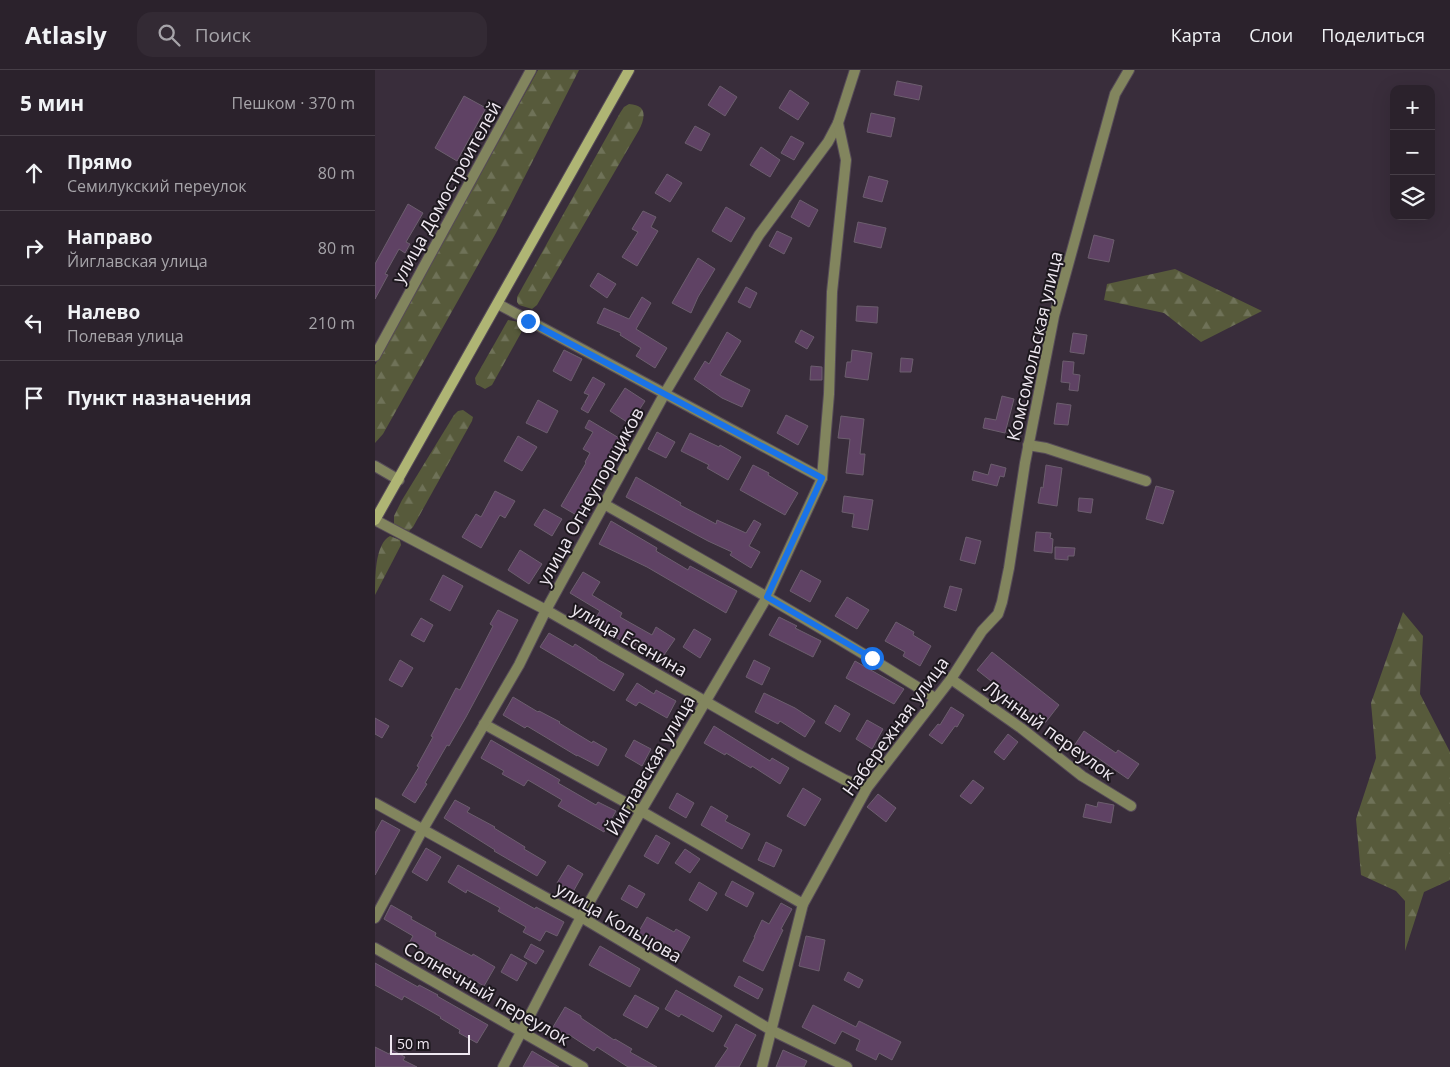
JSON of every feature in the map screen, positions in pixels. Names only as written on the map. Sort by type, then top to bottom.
[{"type":"main road","points":[[375,520],[498,304],[626,71]]},
{"type":"street","name":"улица Домостроителей","points":[[375,356],[531,70]]},
{"type":"street","name":"улица Огнеупорщиков","points":[[375,918],[423,829],[519,665],[546,610],[665,393],[759,235],[828,142],[838,123],[855,70]]},
{"type":"street","name":"Комсомольская улица","points":[[982,631],[998,614],[1002,602],[1028,445],[1054,316],[1115,94],[1129,70]]},
{"type":"street","points":[[498,304],[822,478],[829,394],[832,292],[845,160],[838,123]]},
{"type":"street","points":[[1028,445],[1046,448],[1146,481]]},
{"type":"street","points":[[375,466],[399,480]]},
{"type":"street","name":"Йиглавская улица","points":[[503,1067],[581,917],[767,597],[822,478]]},
{"type":"street","points":[[604,504],[872,658],[935,698]]},
{"type":"street","name":"улица Есенина","points":[[375,520],[546,610],[806,760],[845,780],[867,788]]},
{"type":"street","name":"Набережная улица","points":[[762,1067],[803,904],[867,788],[951,679],[982,631]]},
{"type":"street","name":"Лунный переулок","points":[[951,679],[1021,728],[1082,776],[1131,806]]},
{"type":"street","points":[[484,724],[803,904]]},
{"type":"street","name":"улица Кольцова","points":[[375,803],[581,917],[771,1030],[847,1067]]},
{"type":"street","name":"Солнечный переулок","points":[[375,948],[583,1067]]},
{"type":"green space","points":[[538,70],[579,70],[496,233],[383,434],[375,443],[375,365]]},
{"type":"green space","points":[[629,104],[635,105],[642,110],[643,121],[639,130],[537,305],[532,309],[519,305],[517,297],[620,113]]},
{"type":"green space","points":[[1175,269],[1262,311],[1201,342],[1164,313],[1104,300],[1107,284]]},
{"type":"green space","points":[[508,320],[519,322],[522,327],[521,333],[492,385],[485,389],[476,384],[475,378]]},
{"type":"green space","points":[[463,410],[473,417],[472,421],[413,527],[409,531],[394,525],[394,516],[402,500],[454,415],[458,411]]},
{"type":"green space","points":[[390,536],[400,540],[401,545],[375,595],[379,553],[381,546]]},
{"type":"green space","points":[[1403,612],[1423,636],[1420,694],[1450,752],[1450,880],[1424,892],[1405,951],[1405,901],[1396,891],[1361,875],[1356,819],[1376,758],[1371,703]]},
{"type":"building","points":[[897,81],[922,86],[919,100],[894,95]]},
{"type":"building","points":[[720,86],[737,97],[725,116],[708,105]]},
{"type":"building","points":[[790,90],[809,103],[798,120],[779,108]]},
{"type":"building","points":[[464,96],[486,108],[457,161],[435,148]]},
{"type":"building","points":[[871,113],[895,118],[891,137],[867,132]]},
{"type":"building","points":[[695,126],[710,134],[701,151],[685,143]]},
{"type":"building","points":[[791,136],[804,143],[794,160],[781,153]]},
{"type":"building","points":[[761,147],[780,160],[770,177],[750,165]]},
{"type":"building","points":[[667,174],[682,183],[670,202],[655,193]]},
{"type":"building","points":[[869,176],[888,181],[882,202],[863,197]]},
{"type":"building","points":[[800,200],[818,210],[809,227],[791,217]]},
{"type":"building","points":[[408,204],[423,213],[406,242],[410,244],[405,253],[399,249],[385,274],[388,275],[375,299],[375,264]]},
{"type":"building","points":[[726,207],[745,218],[731,242],[712,231]]},
{"type":"building","points":[[643,211],[656,217],[651,227],[658,231],[637,266],[622,257],[638,232],[632,229]]},
{"type":"building","points":[[858,222],[886,228],[881,248],[854,242]]},
{"type":"building","points":[[777,231],[792,238],[784,254],[769,246]]},
{"type":"building","points":[[1094,235],[1114,240],[1109,262],[1088,258]]},
{"type":"building","points":[[698,258],[715,269],[698,297],[691,313],[672,303]]},
{"type":"building","points":[[598,273],[616,284],[607,298],[590,286]]},
{"type":"building","points":[[746,287],[757,293],[750,308],[738,302]]},
{"type":"building","points":[[642,297],[651,303],[636,329],[667,348],[655,368],[636,356],[641,348],[620,335],[621,333],[597,323],[604,308],[629,319]]},
{"type":"building","points":[[857,306],[878,307],[877,323],[856,321]]},
{"type":"building","points":[[801,330],[814,337],[807,349],[795,342]]},
{"type":"building","points":[[727,332],[741,341],[720,375],[750,390],[742,407],[722,398],[694,379],[705,361],[709,364]]},
{"type":"building","points":[[1073,333],[1087,335],[1084,354],[1070,352]]},
{"type":"building","points":[[564,350],[582,359],[571,381],[553,371]]},
{"type":"building","points":[[852,350],[872,353],[868,380],[845,377],[847,362],[851,362]]},
{"type":"building","points":[[901,358],[913,359],[911,372],[900,372]]},
{"type":"building","points":[[1063,361],[1074,362],[1073,374],[1080,375],[1078,391],[1069,390],[1070,383],[1061,382]]},
{"type":"building","points":[[811,366],[822,367],[822,380],[810,380]]},
{"type":"building","points":[[593,377],[605,384],[588,413],[581,409],[589,395],[584,393]]},
{"type":"building","points":[[625,388],[645,401],[630,424],[610,411]]},
{"type":"building","points":[[1002,396],[1014,399],[1005,433],[983,428],[985,418],[996,420]]},
{"type":"building","points":[[538,400],[558,411],[547,433],[526,423]]},
{"type":"building","points":[[1057,403],[1071,405],[1068,425],[1054,424]]},
{"type":"building","points":[[786,415],[808,426],[798,445],[777,433]]},
{"type":"building","points":[[841,416],[864,419],[860,454],[865,454],[863,475],[846,473],[850,439],[838,438]]},
{"type":"building","points":[[589,420],[624,441],[605,474],[603,472],[578,516],[561,506],[590,453],[583,449],[593,432],[585,428]]},
{"type":"building","points":[[657,432],[675,442],[666,458],[648,449]]},
{"type":"building","points":[[690,433],[719,447],[720,445],[741,457],[728,480],[707,468],[709,465],[681,451]]},
{"type":"building","points":[[518,436],[537,447],[522,471],[504,461]]},
{"type":"building","points":[[991,464],[1006,468],[1004,477],[1000,476],[997,486],[972,480],[974,471],[988,475]]},
{"type":"building","points":[[753,465],[769,473],[768,475],[798,493],[785,515],[740,490]]},
{"type":"building","points":[[1046,465],[1062,468],[1057,506],[1038,503],[1041,487],[1043,488]]},
{"type":"building","points":[[636,477],[681,503],[680,505],[716,524],[717,520],[746,533],[754,520],[761,524],[749,546],[760,552],[751,568],[730,555],[732,552],[626,497]]},
{"type":"building","points":[[1156,486],[1174,491],[1163,524],[1146,519]]},
{"type":"building","points":[[495,491],[515,501],[505,518],[500,515],[481,548],[462,537],[476,514],[481,517]]},
{"type":"building","points":[[844,496],[873,500],[868,530],[852,527],[854,514],[842,512]]},
{"type":"building","points":[[1079,498],[1093,499],[1091,513],[1078,511]]},
{"type":"building","points":[[544,509],[562,519],[552,536],[534,525]]},
{"type":"building","points":[[611,521],[657,548],[656,551],[688,570],[690,566],[737,591],[726,613],[647,567],[599,544]]},
{"type":"building","points":[[1036,532],[1051,533],[1050,538],[1053,539],[1052,553],[1034,551]]},
{"type":"building","points":[[966,537],[981,541],[975,564],[960,560]]},
{"type":"building","points":[[1055,547],[1075,548],[1074,556],[1068,556],[1068,560],[1055,559]]},
{"type":"building","points":[[520,550],[542,564],[529,584],[508,570]]},
{"type":"building","points":[[801,570],[821,581],[810,602],[790,591]]},
{"type":"building","points":[[583,572],[600,582],[592,595],[622,613],[620,617],[652,635],[656,627],[675,639],[664,655],[638,639],[634,647],[615,637],[618,633],[595,619],[600,611],[570,593]]},
{"type":"building","points":[[443,575],[463,586],[450,611],[430,600]]},
{"type":"building","points":[[950,586],[962,589],[956,611],[944,607]]},
{"type":"building","points":[[847,597],[869,610],[857,629],[835,616]]},
{"type":"building","points":[[498,610],[518,620],[466,717],[449,746],[447,745],[415,803],[402,795],[419,767],[417,766],[433,737],[431,736],[456,688],[460,690],[493,626],[490,624]]},
{"type":"building","points":[[779,617],[797,626],[795,628],[821,641],[813,657],[769,635]]},
{"type":"building","points":[[421,618],[433,625],[424,642],[411,635]]},
{"type":"building","points":[[896,622],[914,632],[913,635],[931,646],[920,666],[903,656],[905,652],[885,641]]},
{"type":"building","points":[[694,629],[711,639],[700,658],[683,647]]},
{"type":"building","points":[[549,633],[573,647],[575,644],[624,674],[614,691],[540,647]]},
{"type":"building","points":[[992,652],[1059,705],[1045,723],[977,670]]},
{"type":"building","points":[[400,660],[413,668],[402,687],[389,680]]},
{"type":"building","points":[[754,660],[770,668],[762,685],[746,677]]},
{"type":"building","points":[[855,661],[904,689],[894,704],[846,678]]},
{"type":"building","points":[[637,683],[654,694],[656,690],[676,701],[667,718],[639,702],[636,706],[626,700]]},
{"type":"building","points":[[764,693],[795,708],[815,721],[805,737],[780,721],[778,724],[755,712]]},
{"type":"building","points":[[513,697],[538,712],[560,722],[592,743],[593,741],[607,749],[598,766],[577,756],[527,726],[525,728],[503,715]]},
{"type":"building","points":[[835,705],[850,714],[840,732],[825,723]]},
{"type":"building","points":[[951,707],[964,715],[957,727],[955,726],[942,744],[929,735],[938,724],[940,725]]},
{"type":"building","points":[[375,718],[389,726],[382,738],[375,734]]},
{"type":"building","points":[[867,720],[883,729],[872,749],[856,739]]},
{"type":"building","points":[[714,726],[770,761],[772,758],[789,768],[780,784],[752,766],[751,768],[726,753],[725,755],[704,743]]},
{"type":"building","points":[[1084,731],[1116,753],[1118,750],[1139,764],[1128,779],[1095,756],[1093,759],[1074,746]]},
{"type":"building","points":[[1008,734],[1018,742],[1004,760],[994,752]]},
{"type":"building","points":[[491,740],[560,780],[558,783],[596,805],[598,802],[616,811],[604,832],[558,806],[562,800],[528,780],[524,786],[502,774],[504,771],[481,758]]},
{"type":"building","points":[[634,740],[651,749],[642,766],[625,756]]},
{"type":"building","points":[[973,780],[984,788],[971,804],[960,796]]},
{"type":"building","points":[[803,788],[821,799],[805,826],[787,816]]},
{"type":"building","points":[[677,793],[694,803],[686,818],[669,808]]},
{"type":"building","points":[[878,794],[896,808],[886,822],[867,807]]},
{"type":"building","points":[[455,800],[470,808],[467,812],[495,827],[525,847],[524,849],[546,862],[537,876],[494,851],[444,818]]},
{"type":"building","points":[[1098,802],[1114,805],[1111,823],[1083,817],[1086,804],[1097,807]]},
{"type":"building","points":[[711,806],[728,816],[725,821],[750,834],[742,849],[701,825]]},
{"type":"building","points":[[382,820],[400,830],[375,875],[375,833]]},
{"type":"building","points":[[656,835],[670,843],[658,864],[644,856]]},
{"type":"building","points":[[766,842],[782,850],[774,867],[758,860]]},
{"type":"building","points":[[426,848],[441,857],[427,881],[412,872]]},
{"type":"building","points":[[685,849],[700,859],[690,873],[675,863]]},
{"type":"building","points":[[458,865],[535,909],[536,907],[564,922],[557,936],[546,931],[540,941],[523,932],[526,927],[498,911],[500,908],[467,890],[466,893],[448,882]]},
{"type":"building","points":[[568,865],[583,874],[573,892],[557,883]]},
{"type":"building","points":[[732,881],[754,893],[747,907],[725,895]]},
{"type":"building","points":[[699,882],[717,893],[707,911],[689,900]]},
{"type":"building","points":[[629,885],[645,894],[637,908],[621,899]]},
{"type":"building","points":[[781,903],[792,909],[763,971],[743,961],[762,920],[769,924]]},
{"type":"building","points":[[391,905],[436,933],[435,936],[495,967],[484,986],[409,943],[413,936],[384,919]]},
{"type":"building","points":[[647,917],[674,932],[676,929],[690,937],[680,955],[638,933]]},
{"type":"building","points":[[806,936],[825,940],[819,971],[799,966]]},
{"type":"building","points":[[531,944],[544,951],[536,964],[524,957]]},
{"type":"building","points":[[600,946],[640,969],[630,987],[589,965]]},
{"type":"building","points":[[511,954],[527,963],[517,981],[501,972]]},
{"type":"building","points":[[375,963],[418,987],[419,985],[438,995],[488,1025],[477,1043],[459,1033],[460,1030],[441,1017],[404,996],[402,1000],[375,985]]},
{"type":"building","points":[[848,972],[863,980],[859,988],[844,980]]},
{"type":"building","points":[[739,976],[763,989],[758,999],[734,986]]},
{"type":"building","points":[[676,990],[722,1016],[713,1032],[681,1014],[679,1017],[665,1009]]},
{"type":"building","points":[[635,995],[659,1008],[647,1028],[623,1015]]},
{"type":"building","points":[[813,1005],[856,1027],[859,1021],[901,1042],[892,1060],[879,1053],[876,1060],[856,1050],[860,1040],[842,1031],[835,1044],[802,1027]]},
{"type":"building","points":[[565,1007],[614,1040],[632,1049],[630,1052],[657,1067],[628,1067],[597,1047],[594,1051],[568,1034],[567,1036],[553,1027]]},
{"type":"building","points":[[736,1024],[756,1035],[739,1067],[715,1067],[728,1048],[724,1046]]},
{"type":"building","points":[[375,1047],[389,1054],[392,1050],[405,1057],[403,1060],[417,1067],[375,1067]]},
{"type":"building","points":[[783,1050],[807,1061],[804,1067],[776,1067]]},
{"type":"building","points":[[532,1051],[559,1067],[523,1067]]},
{"type":"route","points":[[528,321],[822,478],[767,597],[872,658]]}]
